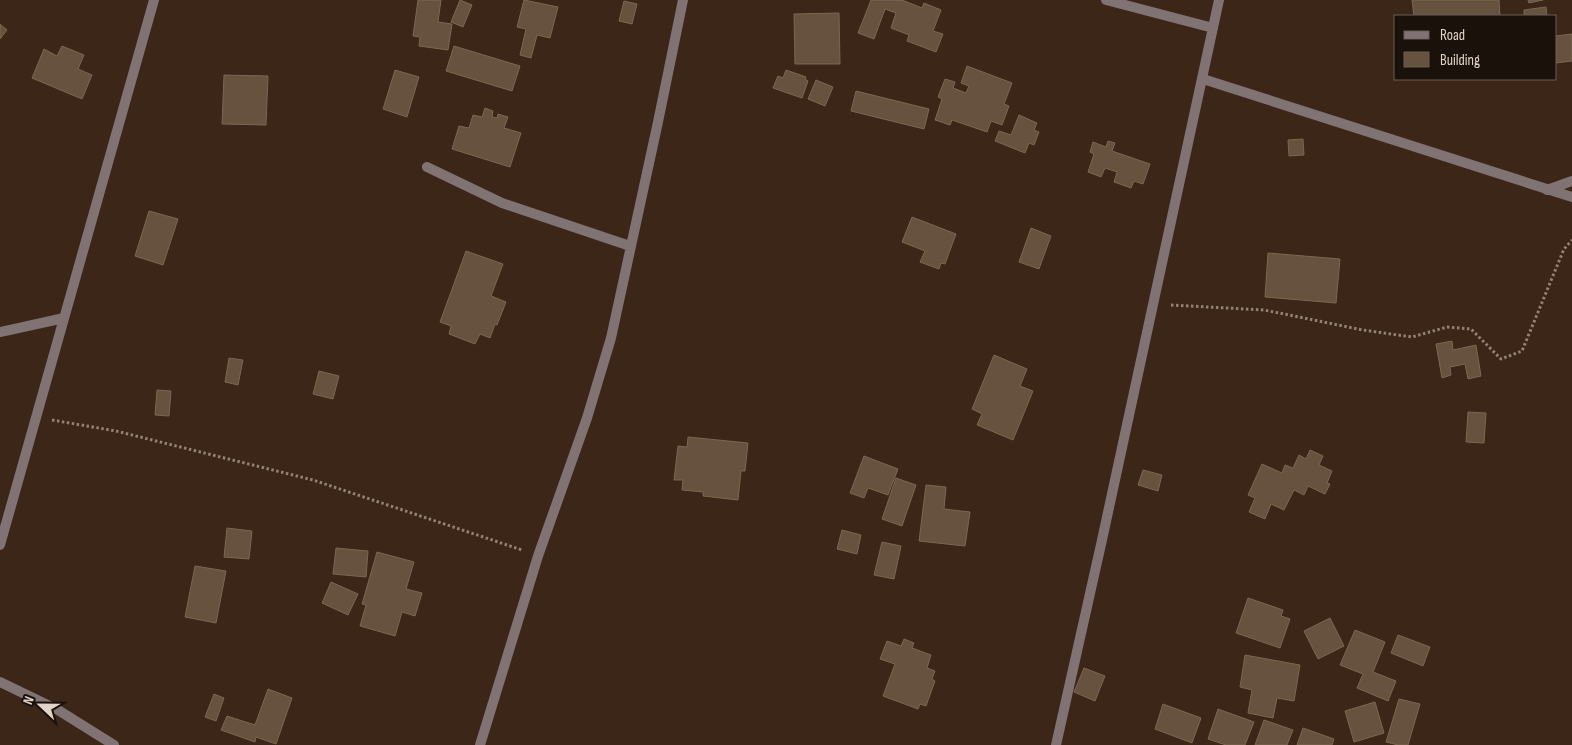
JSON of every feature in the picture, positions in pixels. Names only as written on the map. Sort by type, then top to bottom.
[{"type":"street","points":[[480,745],[538,556],[587,418],[611,338],[683,0]]},
{"type":"street","points":[[1106,0],[1213,28]]},
{"type":"street","points":[[1056,745],[1219,0]]},
{"type":"street","points":[[0,545],[151,1]]},
{"type":"street","points":[[1203,79],[1572,198]]},
{"type":"street","points":[[428,167],[502,203],[630,246]]},
{"type":"street","points":[[1547,190],[1572,181]]},
{"type":"street","points":[[0,332],[64,318]]},
{"type":"street","points":[[0,682],[58,710],[114,745]]},
{"type":"path","points":[[1153,304],[1264,310],[1363,330],[1412,337],[1447,327],[1471,330],[1501,359],[1522,350],[1564,249],[1572,240]]},
{"type":"path","points":[[37,417],[116,431],[313,480],[538,556]]},
{"type":"building","points":[[418,0],[441,0],[438,22],[452,24],[448,50],[419,46],[420,37],[413,36]]},
{"type":"building","points":[[460,0],[472,5],[463,27],[451,22]]},
{"type":"building","points":[[524,0],[558,7],[550,38],[537,35],[531,58],[520,55],[526,29],[517,27]]},
{"type":"building","points":[[871,0],[902,0],[922,8],[924,3],[941,10],[933,31],[943,34],[936,52],[907,41],[909,35],[891,28],[896,13],[885,9],[874,39],[858,33]]},
{"type":"building","points":[[1412,0],[1499,0],[1500,15],[1414,15]]},
{"type":"building","points":[[1528,0],[1543,0],[1529,3]]},
{"type":"building","points":[[624,1],[637,4],[632,24],[619,21]]},
{"type":"building","points":[[1546,7],[1547,15],[1524,15],[1524,10]]},
{"type":"building","points":[[839,13],[840,64],[795,64],[794,14]]},
{"type":"building","points":[[0,24],[7,30],[0,39]]},
{"type":"building","points":[[1572,34],[1572,61],[1557,63],[1557,36]]},
{"type":"building","points":[[62,46],[84,55],[78,69],[92,75],[82,99],[32,78],[44,49],[57,56]]},
{"type":"building","points":[[454,46],[520,66],[512,91],[446,71]]},
{"type":"building","points":[[967,66],[1012,83],[1004,104],[1009,106],[1002,125],[991,121],[987,132],[952,120],[950,125],[935,120],[942,99],[938,97],[945,79],[955,82],[953,88],[966,93],[969,86],[961,83]]},
{"type":"building","points":[[395,70],[419,77],[407,117],[383,109]]},
{"type":"building","points":[[786,70],[806,77],[805,79],[808,81],[802,98],[773,88],[778,76],[783,78]]},
{"type":"building","points":[[224,75],[268,76],[266,125],[222,124]]},
{"type":"building","points":[[816,80],[833,87],[825,106],[808,99]]},
{"type":"building","points":[[856,91],[929,109],[924,129],[851,111]]},
{"type":"building","points":[[485,108],[493,111],[492,117],[497,118],[498,114],[508,117],[504,128],[521,133],[510,167],[452,149],[459,126],[469,128],[473,115],[482,117]]},
{"type":"building","points":[[1019,115],[1037,123],[1034,130],[1039,132],[1034,145],[1029,143],[1025,153],[995,141],[999,131],[1011,135]]},
{"type":"building","points":[[1303,139],[1304,155],[1289,156],[1288,140]]},
{"type":"building","points":[[1108,141],[1115,143],[1112,151],[1150,164],[1143,184],[1134,181],[1131,188],[1114,182],[1117,172],[1105,168],[1101,177],[1088,172],[1094,154],[1090,152],[1093,142],[1106,147]]},
{"type":"building","points":[[149,211],[178,219],[163,265],[135,256]]},
{"type":"building","points":[[912,217],[956,234],[945,264],[941,263],[939,269],[920,262],[925,251],[902,242]]},
{"type":"building","points":[[1031,228],[1051,236],[1039,269],[1019,262]]},
{"type":"building","points":[[466,251],[503,264],[491,296],[506,302],[490,338],[480,334],[475,344],[449,334],[451,326],[440,322]]},
{"type":"building","points":[[1268,253],[1340,259],[1336,303],[1265,297]]},
{"type":"building","points":[[1452,341],[1453,350],[1476,345],[1481,376],[1468,379],[1465,364],[1450,367],[1451,375],[1442,378],[1436,344]]},
{"type":"building","points":[[994,355],[1027,369],[1020,386],[1033,391],[1013,440],[977,425],[982,414],[972,409]]},
{"type":"building","points":[[229,358],[243,360],[238,385],[225,382]]},
{"type":"building","points":[[319,371],[339,376],[333,399],[313,394]]},
{"type":"building","points":[[157,390],[171,391],[169,416],[155,415]]},
{"type":"building","points":[[1468,412],[1486,413],[1484,443],[1466,442]]},
{"type":"building","points":[[688,437],[748,443],[745,471],[741,471],[738,500],[703,496],[703,492],[682,490],[683,480],[674,480],[678,446],[687,447]]},
{"type":"building","points":[[1310,450],[1323,456],[1319,465],[1332,471],[1327,483],[1330,484],[1325,494],[1308,486],[1304,495],[1294,490],[1284,510],[1271,504],[1265,519],[1249,512],[1255,498],[1248,495],[1262,464],[1282,473],[1285,465],[1293,468],[1299,455],[1306,459]]},
{"type":"building","points":[[864,456],[898,469],[888,495],[868,488],[864,498],[850,493]]},
{"type":"building","points":[[1143,470],[1162,475],[1158,491],[1138,485]]},
{"type":"building","points":[[896,478],[916,485],[902,526],[882,519]]},
{"type":"building","points":[[926,485],[946,487],[944,509],[970,512],[965,546],[919,541]]},
{"type":"building","points":[[227,528],[252,531],[249,559],[224,557]]},
{"type":"building","points":[[842,530],[861,535],[857,554],[837,549]]},
{"type":"building","points":[[882,542],[901,546],[894,579],[874,575]]},
{"type":"building","points":[[336,548],[368,551],[366,577],[333,574]]},
{"type":"building","points":[[377,552],[414,562],[406,589],[422,593],[415,616],[402,612],[395,636],[360,626],[366,605],[362,604]]},
{"type":"building","points":[[195,566],[226,571],[216,623],[185,617]]},
{"type":"building","points":[[331,582],[358,594],[348,615],[322,603]]},
{"type":"building","points":[[1248,598],[1283,610],[1281,616],[1290,619],[1280,648],[1236,633]]},
{"type":"building","points":[[1330,618],[1344,646],[1318,659],[1304,631]]},
{"type":"building","points":[[1355,630],[1385,642],[1373,672],[1396,681],[1388,701],[1357,688],[1363,674],[1340,665]]},
{"type":"building","points":[[1398,635],[1430,647],[1423,666],[1391,653]]},
{"type":"building","points":[[904,639],[914,643],[912,648],[931,655],[927,668],[935,671],[932,679],[935,681],[926,706],[920,704],[918,709],[883,696],[895,664],[880,659],[887,641],[901,646]]},
{"type":"building","points":[[1245,655],[1300,665],[1294,701],[1277,698],[1273,718],[1248,713],[1252,690],[1240,687]]},
{"type":"building","points":[[1084,668],[1105,676],[1095,701],[1074,692]]},
{"type":"building","points":[[268,689],[292,698],[276,744],[256,737],[255,742],[221,730],[227,716],[255,725]]},
{"type":"building","points":[[214,694],[224,698],[216,721],[205,717]]},
{"type":"building","points":[[1399,699],[1420,704],[1408,745],[1386,742]]},
{"type":"building","points":[[1375,702],[1384,733],[1354,742],[1345,711]]},
{"type":"building","points":[[1163,704],[1201,718],[1192,743],[1155,729]]},
{"type":"building","points":[[1218,709],[1254,722],[1245,745],[1226,745],[1208,739]]},
{"type":"building","points":[[1264,720],[1293,730],[1287,745],[1255,745]]},
{"type":"building","points":[[1303,728],[1334,739],[1332,745],[1297,745]]}]
